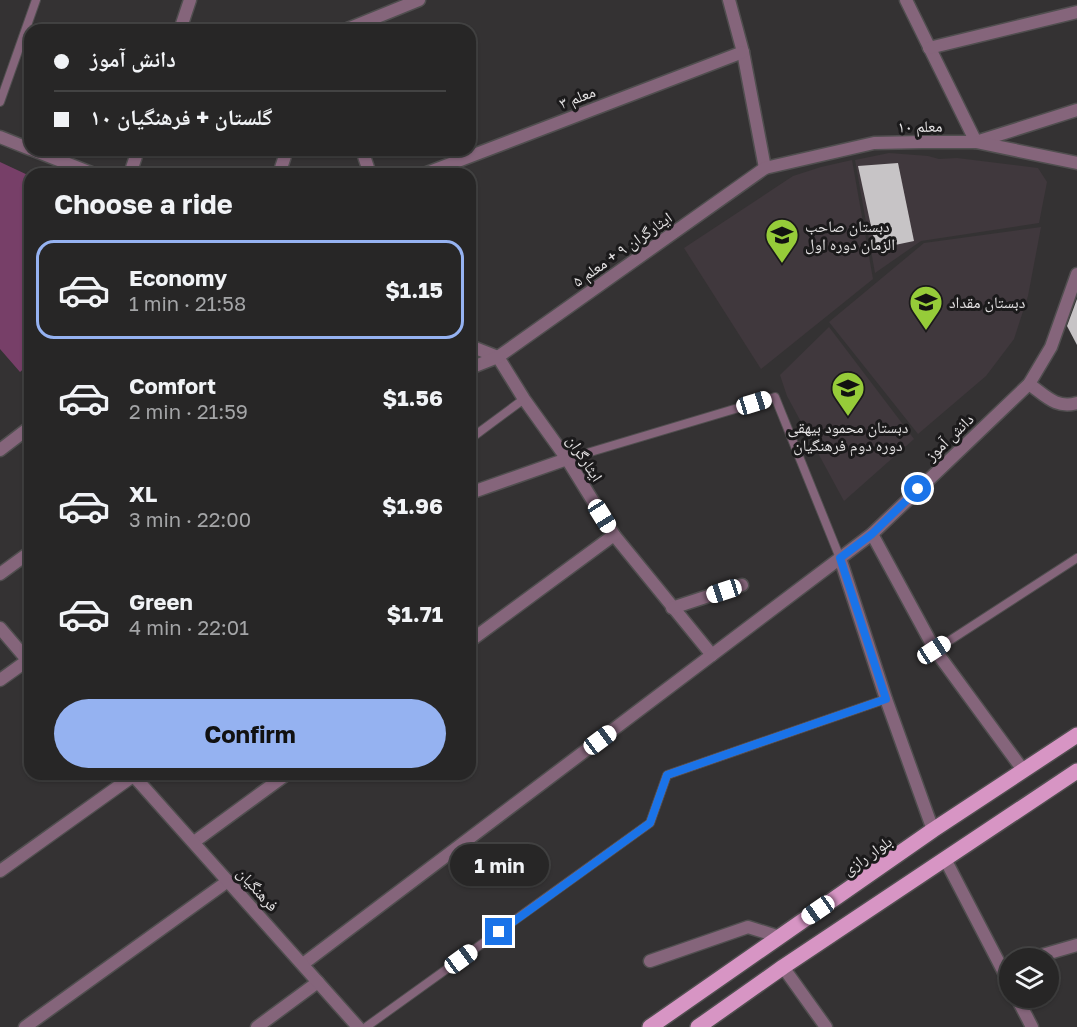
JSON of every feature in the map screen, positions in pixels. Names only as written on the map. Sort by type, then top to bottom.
[{"type":"main road","name":"بلوار رازی","points":[[650,1027],[933,830],[1077,735]]},
{"type":"main road","points":[[698,1027],[783,967],[1077,771]]},
{"type":"street","points":[[182,24],[190,0]]},
{"type":"street","points":[[360,24],[419,0]]},
{"type":"street","points":[[729,0],[743,52],[765,168]]},
{"type":"street","points":[[906,0],[976,142],[1077,110]]},
{"type":"street","points":[[929,48],[1077,12]]},
{"type":"street","name":"معلم ۳","points":[[476,154],[743,52]]},
{"type":"street","points":[[0,137],[24,146]]},
{"type":"street","name":"معلم ۱۰","points":[[765,168],[874,143],[976,142],[1077,163]]},
{"type":"street","points":[[49,156],[79,168]]},
{"type":"street","name":"معلم ۳","points":[[440,168],[471,156]]},
{"type":"street","name":"ایثارگران ۹ + معلم ۵","points":[[476,366],[498,357],[765,168]]},
{"type":"street","name":"دانش آموز","points":[[303,964],[872,534],[1029,384],[1051,347],[1077,274]]},
{"type":"street","points":[[476,348],[498,357]]},
{"type":"street","name":"ایثارگران","points":[[498,357],[524,399],[567,459],[614,535],[712,655]]},
{"type":"street","points":[[1029,384],[1053,401],[1065,406],[1077,403]]},
{"type":"street","points":[[0,450],[24,432]]},
{"type":"street","points":[[476,491],[567,459]]},
{"type":"street","points":[[872,534],[934,650],[1023,771]]},
{"type":"street","points":[[476,636],[614,535]]},
{"type":"street","points":[[0,574],[24,556]]},
{"type":"street","points":[[840,558],[886,699],[933,830]]},
{"type":"street","points":[[672,608],[742,585]]},
{"type":"street","points":[[0,628],[24,655]]},
{"type":"street","points":[[0,680],[24,664]]},
{"type":"street","points":[[0,871],[125,780]]},
{"type":"street","name":"فرهنگیان","points":[[137,780],[358,1027]]},
{"type":"street","points":[[194,842],[279,780]]},
{"type":"street","points":[[945,859],[999,956]]},
{"type":"street","points":[[25,1027],[228,881]]},
{"type":"street","points":[[650,961],[748,927],[780,937]]},
{"type":"street","points":[[1059,950],[1077,945]]},
{"type":"street","points":[[783,967],[826,1027]]},
{"type":"street","points":[[257,1027],[318,982]]},
{"type":"street","points":[[1022,1008],[1032,1027]]},
{"type":"lane","points":[[28,24],[36,0]]},
{"type":"lane","points":[[0,102],[24,34]]},
{"type":"lane","points":[[567,459],[775,397],[840,558]]},
{"type":"lane","points":[[476,435],[524,399]]},
{"type":"lane","points":[[934,650],[1077,558]]},
{"type":"lane","points":[[366,1027],[650,823],[667,775],[886,699]]},
{"type":"shaded area","points":[[889,153],[939,159],[957,158],[1038,168],[1047,182],[1039,223],[921,241],[875,273],[855,160]]},
{"type":"shaded area","name":"دبستان صاحب الزمان دوره اول","points":[[852,160],[873,279],[761,369],[684,248],[793,176]]},
{"type":"shaded area","points":[[0,162],[24,173],[24,368],[20,372],[0,349]]},
{"type":"shaded area","name":"دبستان مقداد","points":[[1041,227],[1028,296],[1014,339],[986,376],[918,434],[829,322],[924,243]]},
{"type":"shaded area","name":"دبستان محمود بیهقی دوره دوم فرهنگیان","points":[[829,327],[914,439],[844,501],[787,396],[780,375]]},
{"type":"building","points":[[898,163],[914,241],[876,249],[858,166]]},
{"type":"building","points":[[1077,299],[1077,345],[1067,326]]},
{"type":"place","name":"دبستان صاحب الزمان دوره اول","points":[[782,264]]},
{"type":"place","name":"دبستان مقداد","points":[[926,331]]},
{"type":"place","name":"دبستان محمود بیهقی دوره دوم فرهنگیان","points":[[848,417]]},
{"type":"route","points":[[499,932],[650,823],[667,775],[886,699],[840,558],[872,534],[918,489]]}]
